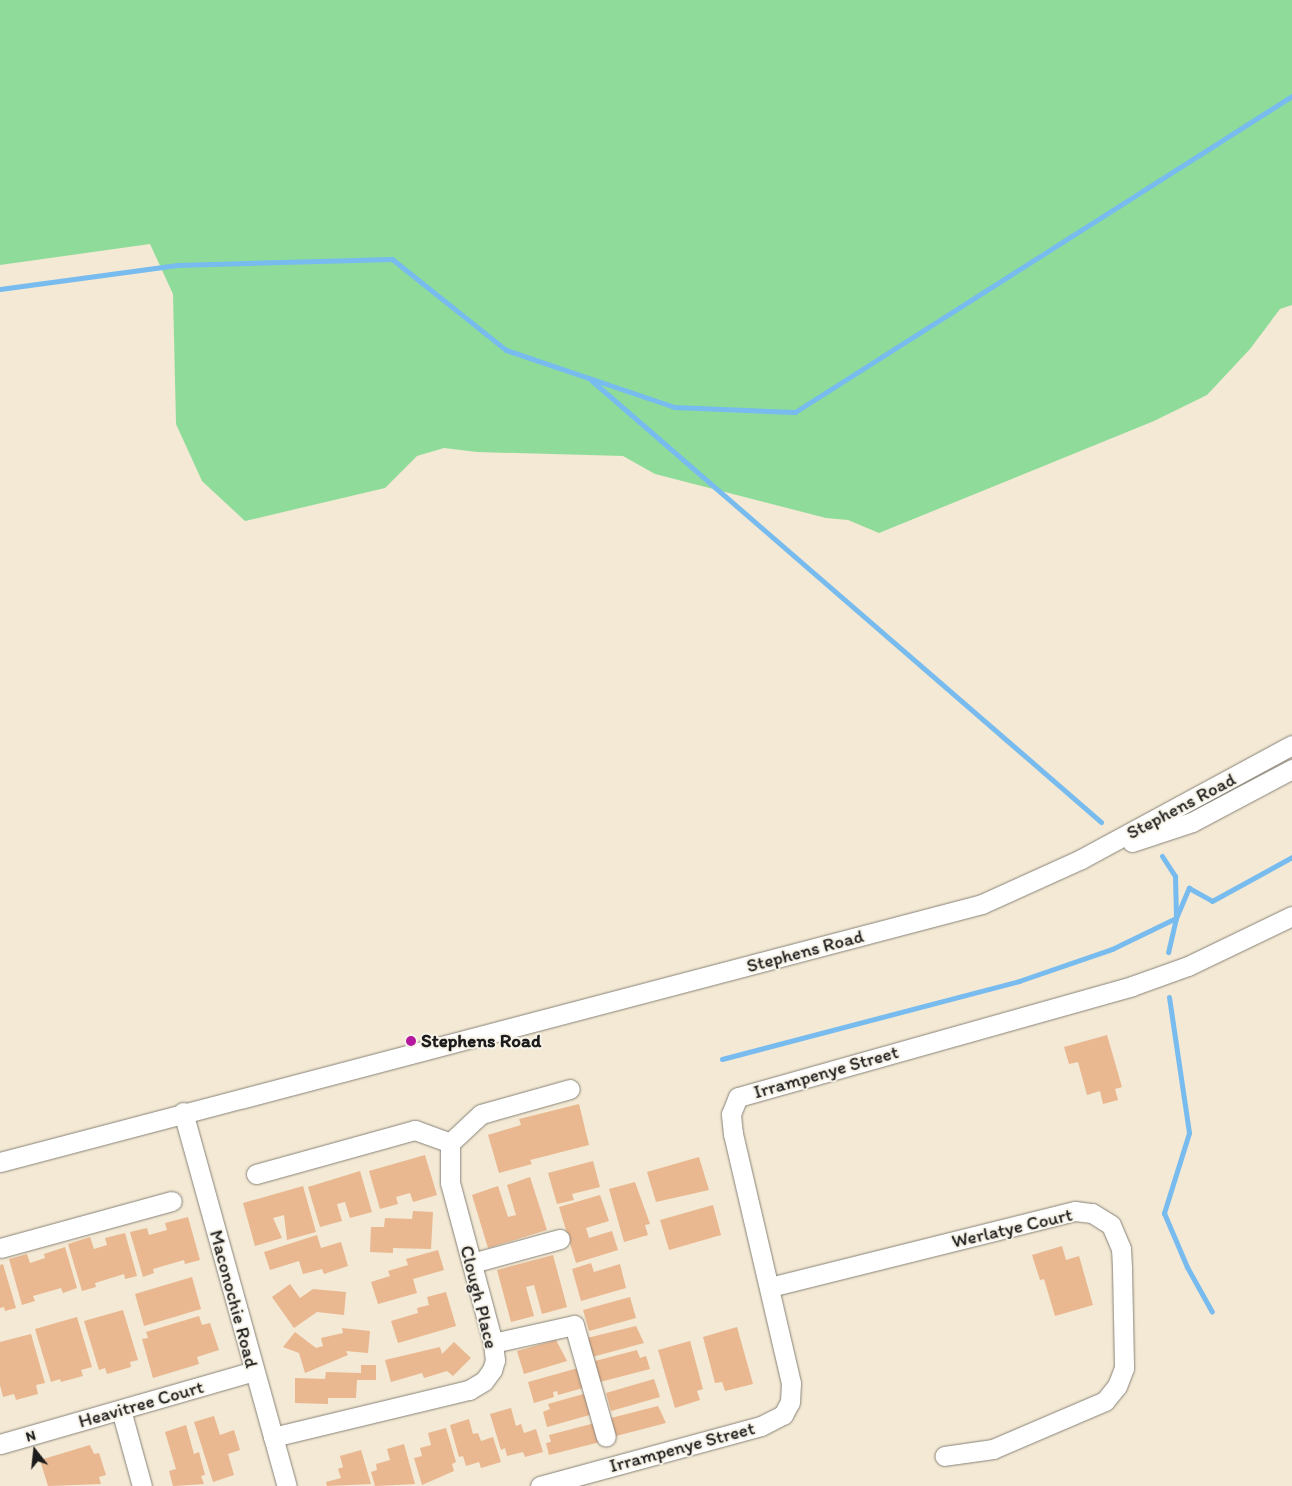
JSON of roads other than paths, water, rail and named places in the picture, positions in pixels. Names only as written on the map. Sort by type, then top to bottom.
[{"type":"street","name":"Stephens Road","points":[[0,1162],[183,1112],[982,904],[1082,859],[1292,745]]},
{"type":"street","points":[[1082,859],[1192,822],[1292,769]]},
{"type":"street","name":"Irrampenye Street","points":[[540,1486],[762,1426],[783,1415],[790,1402],[790,1383],[770,1288],[733,1134],[731,1114],[738,1097],[1132,986],[1188,966],[1292,916]]},
{"type":"street","points":[[256,1174],[415,1130],[450,1143],[481,1114],[570,1089]]},
{"type":"street","name":"Maconochie Road","points":[[183,1112],[287,1486]]},
{"type":"street","name":"Clough Place","points":[[273,1437],[469,1390],[484,1381],[492,1370],[495,1360],[493,1343],[450,1182],[450,1143]]},
{"type":"street","points":[[0,1248],[172,1201]]},
{"type":"street","name":"Werlatye Court","points":[[770,1288],[1075,1211],[1092,1213],[1111,1225],[1120,1248],[1122,1269],[1124,1368],[1117,1386],[1105,1401],[993,1448],[944,1456]]},
{"type":"street","points":[[472,1263],[560,1239]]},
{"type":"street","points":[[493,1343],[574,1325],[606,1437]]},
{"type":"street","name":"Heavitree Court","points":[[0,1444],[254,1371]]},
{"type":"street","points":[[121,1410],[142,1486]]},
{"type":"waterway","points":[[0,289],[177,265],[392,259],[506,350],[674,407],[795,412],[1292,96]]},
{"type":"waterway","points":[[591,380],[1101,822]]},
{"type":"waterway","points":[[1162,856],[1175,876],[1176,918],[1168,952]]},
{"type":"waterway","points":[[722,1059],[1019,981],[1112,949],[1176,918],[1189,888],[1212,901],[1292,857]]},
{"type":"waterway","points":[[1169,997],[1189,1133],[1164,1213],[1187,1267],[1212,1312]]},
{"type":"place","name":"Stephens Road","points":[[411,1041]]}]
